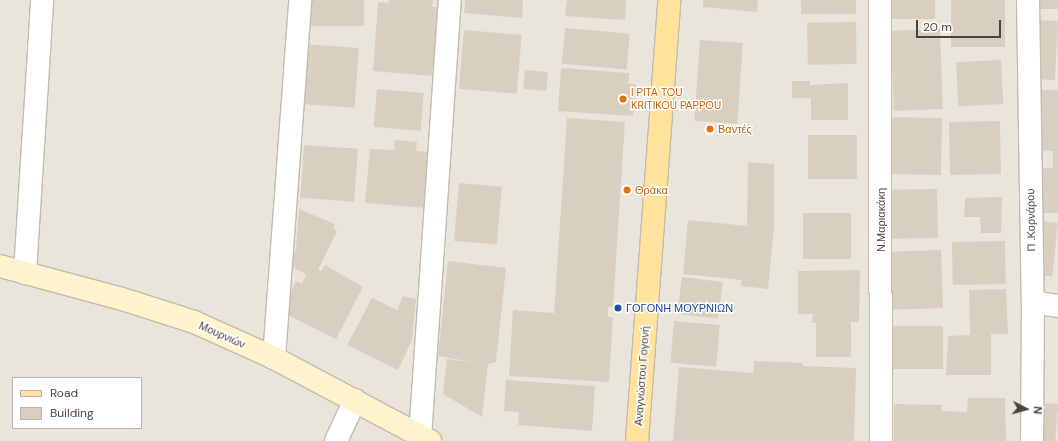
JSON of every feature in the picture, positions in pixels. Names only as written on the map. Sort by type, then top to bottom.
[{"type":"main road","name":"Αναγνώστου Γογονή","points":[[637,441],[669,0]]},
{"type":"main road","name":"Μουρνιών","points":[[0,266],[119,298],[194,322],[274,358],[356,400],[425,439]]},
{"type":"street","points":[[25,273],[42,0]]},
{"type":"street","points":[[274,358],[300,0]]},
{"type":"street","points":[[425,439],[450,0]]},
{"type":"street","name":"Ν.Μαριακάκη","points":[[880,0],[881,441]]},
{"type":"street","name":"Π .Κορνάρου","points":[[1028,0],[1033,302],[1032,441]]},
{"type":"street","points":[[1033,302],[1058,306]]},
{"type":"street","points":[[336,441],[356,400]]},
{"type":"shaded area","points":[[0,0],[1058,0],[1058,441],[0,441]]},
{"type":"building","points":[[307,0],[364,0],[364,26],[307,26]]},
{"type":"building","points":[[389,0],[433,0],[432,7],[440,7],[432,76],[373,71],[378,2],[388,3]]},
{"type":"building","points":[[465,0],[523,0],[522,18],[464,13]]},
{"type":"building","points":[[567,0],[626,0],[625,20],[565,16]]},
{"type":"building","points":[[703,0],[758,0],[757,12],[703,7]]},
{"type":"building","points":[[801,0],[856,0],[856,14],[801,14]]},
{"type":"building","points":[[888,0],[935,0],[935,19],[888,19]]},
{"type":"building","points":[[951,0],[1005,0],[1005,47],[951,47]]},
{"type":"building","points":[[1036,0],[1058,0],[1058,9],[1036,9]]},
{"type":"building","points":[[1037,20],[1058,21],[1055,80],[1034,79]]},
{"type":"building","points":[[856,22],[857,64],[808,65],[807,23]]},
{"type":"building","points":[[565,28],[630,34],[627,70],[562,64]]},
{"type":"building","points":[[940,29],[943,109],[894,111],[891,31]]},
{"type":"building","points":[[464,30],[522,35],[517,94],[459,89]]},
{"type":"building","points":[[700,40],[743,43],[737,124],[694,121]]},
{"type":"building","points":[[303,44],[359,48],[355,108],[299,104]]},
{"type":"building","points":[[1001,60],[1003,104],[958,106],[956,62]]},
{"type":"building","points":[[561,68],[629,73],[629,82],[623,83],[636,84],[633,116],[558,111]]},
{"type":"building","points":[[525,70],[548,72],[546,91],[523,89]]},
{"type":"building","points":[[792,81],[810,81],[810,85],[848,83],[848,120],[811,120],[811,98],[792,98]]},
{"type":"building","points":[[377,89],[424,93],[421,131],[374,127]]},
{"type":"building","points":[[1037,90],[1058,90],[1058,213],[1039,213],[1038,168],[1053,168],[1053,151],[1037,150]]},
{"type":"building","points":[[889,117],[942,118],[941,175],[888,174]]},
{"type":"building","points":[[567,118],[625,122],[613,307],[608,307],[608,317],[613,317],[609,382],[509,376],[513,310],[554,313]]},
{"type":"building","points":[[1000,121],[1001,174],[950,175],[949,122]]},
{"type":"building","points":[[808,135],[857,135],[857,179],[808,179]]},
{"type":"building","points":[[395,140],[417,142],[416,151],[431,152],[426,208],[365,203],[370,149],[394,150]]},
{"type":"building","points":[[304,145],[358,149],[354,202],[300,198]]},
{"type":"building","points":[[748,162],[774,164],[774,227],[768,289],[741,286],[742,280],[683,274],[688,220],[747,226]]},
{"type":"building","points":[[459,183],[502,187],[497,245],[454,241]]},
{"type":"building","points":[[937,189],[938,238],[889,239],[888,190]]},
{"type":"building","points":[[1002,197],[1001,233],[981,233],[980,217],[964,217],[965,198]]},
{"type":"building","points":[[299,209],[335,224],[333,229],[337,231],[318,270],[321,271],[325,265],[363,287],[336,339],[282,312],[296,281],[302,284],[306,274],[287,265],[296,249]]},
{"type":"building","points":[[803,213],[851,213],[851,259],[803,259]]},
{"type":"building","points":[[1040,221],[1058,223],[1052,277],[1034,275]]},
{"type":"building","points":[[1005,241],[1006,284],[953,285],[952,242]]},
{"type":"building","points":[[941,250],[943,308],[892,310],[890,252]]},
{"type":"building","points":[[448,261],[506,268],[496,362],[488,364],[482,417],[443,394],[447,359],[478,363],[438,356]]},
{"type":"building","points":[[860,270],[859,322],[851,322],[851,357],[816,357],[816,323],[812,323],[813,314],[798,314],[798,271]]},
{"type":"building","points":[[682,277],[723,282],[718,319],[677,314]]},
{"type":"building","points":[[1006,289],[1008,334],[991,334],[991,375],[946,375],[948,336],[970,335],[969,290]]},
{"type":"building","points":[[403,296],[416,299],[412,340],[398,370],[347,345],[372,298],[397,310]]},
{"type":"building","points":[[674,321],[720,325],[716,367],[670,363]]},
{"type":"building","points":[[893,326],[943,326],[943,369],[893,369]]},
{"type":"building","points":[[754,361],[803,363],[803,366],[856,368],[854,441],[673,441],[679,367],[753,373]]},
{"type":"building","points":[[506,380],[595,386],[592,431],[518,425],[519,412],[504,411]]},
{"type":"building","points":[[968,398],[1005,398],[1006,441],[894,441],[894,404],[942,405],[942,411],[967,412]]},
{"type":"building","points":[[1044,403],[1058,404],[1055,441],[1041,441]]},
{"type":"place","name":"I PITA TOU KRITIKOU PAPPOU","points":[[623,99]]},
{"type":"place","name":"Βαντές","points":[[710,129]]},
{"type":"place","name":"Θράκα","points":[[627,190]]},
{"type":"place","name":"ΓΟΓΟΝΗ ΜΟΥΡΝΙΩΝ","points":[[618,308]]}]
